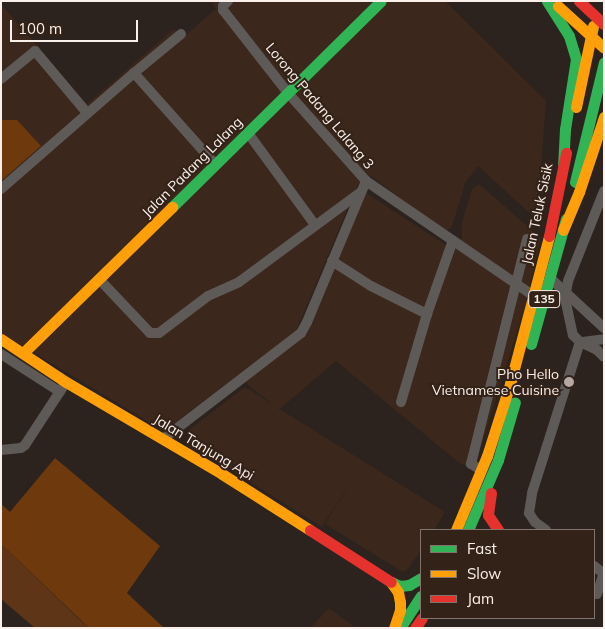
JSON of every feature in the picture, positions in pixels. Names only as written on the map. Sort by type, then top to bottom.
[{"type":"main road","name":"Jalan Padang Lalang","points":[[23,353],[216,165],[380,1]]},
{"type":"main road","points":[[547,1],[569,36],[576,59],[565,129],[563,164]]},
{"type":"main road","points":[[552,1],[592,35],[604,48]]},
{"type":"main road","points":[[579,1],[604,24]]},
{"type":"main road","name":"Jalan Teluk Sisik","points":[[456,529],[476,467],[510,384],[552,229],[563,164],[592,35],[596,1]]},
{"type":"main road","name":"Jalan Teluk Sisik","points":[[468,529],[498,460],[563,230],[604,62]]},
{"type":"main road","points":[[563,230],[579,192],[604,117]]},
{"type":"main road","name":"Jalan Tanjung Api","points":[[1,339],[23,353],[63,387],[162,439],[222,474],[391,582]]},
{"type":"main road","points":[[497,529],[490,522],[487,509],[498,460]]},
{"type":"main road","points":[[391,582],[400,586],[409,585],[420,579]]},
{"type":"main road","points":[[391,582],[398,592],[400,602],[400,610],[394,628]]},
{"type":"main road","points":[[400,628],[420,598]]},
{"type":"street","name":"Lorong Padang Lalang 3","points":[[228,1],[223,6],[223,10],[364,186],[453,240],[534,296]]},
{"type":"street","points":[[1,189],[180,34]]},
{"type":"street","points":[[1,79],[35,51],[87,113]]},
{"type":"street","points":[[134,73],[216,165]]},
{"type":"street","points":[[248,133],[315,225]]},
{"type":"street","points":[[99,279],[150,333],[155,335],[208,296],[239,282],[364,186]]},
{"type":"street","points":[[162,439],[301,333],[364,186]]},
{"type":"street","points":[[604,191],[568,280],[565,298],[571,332],[580,342],[597,350],[604,357]]},
{"type":"street","points":[[476,467],[493,378],[527,239]]},
{"type":"street","points":[[401,402],[426,314],[453,240]]},
{"type":"street","points":[[332,261],[371,286],[426,314]]},
{"type":"street","points":[[550,278],[602,325]]},
{"type":"street","points":[[505,332],[523,337]]},
{"type":"street","points":[[580,342],[595,342],[604,339]]},
{"type":"street","points":[[545,529],[535,522],[529,513],[532,493],[580,342]]},
{"type":"street","points":[[1,354],[63,387],[25,445],[21,448],[1,450]]},
{"type":"street","points":[[493,378],[510,384]]},
{"type":"street","points":[[598,595],[604,572]]},
{"type":"shaded area","points":[[215,1],[445,1],[546,101],[537,220],[478,166],[465,183],[452,227],[447,230],[442,229],[371,176],[358,184],[296,331],[164,431],[1,333],[1,4],[87,104],[174,29],[182,38],[216,9],[212,3]]},
{"type":"shaded area","points":[[1,120],[17,120],[41,146],[1,181]]},
{"type":"shaded area","points":[[479,184],[541,238],[525,306],[477,459],[471,465],[465,466],[458,462],[336,361],[281,408],[278,408],[445,512],[435,529],[420,529],[420,551],[408,569],[403,572],[325,524],[354,477],[322,527],[190,444],[189,430],[245,387],[272,404],[247,384],[246,380],[306,335],[366,193],[452,249],[462,238],[462,223],[472,189]]},
{"type":"shaded area","points":[[55,458],[160,546],[127,593],[164,628],[89,628],[1,544],[1,504],[10,512]]},
{"type":"shaded area","points":[[1,544],[89,628],[35,628],[1,599]]},
{"type":"shaded area","points":[[329,608],[356,628],[310,628]]},
{"type":"traffic: fast","points":[[172,207],[381,1]]},
{"type":"traffic: fast","points":[[547,1],[569,36],[576,59],[565,129],[563,164]]},
{"type":"traffic: fast","points":[[575,182],[604,62]]},
{"type":"traffic: fast","points":[[531,344],[566,219]]},
{"type":"traffic: fast","points":[[468,529],[498,460],[515,402]]},
{"type":"traffic: fast","points":[[391,582],[400,586],[409,585],[420,579]]},
{"type":"traffic: fast","points":[[400,628],[420,598]]},
{"type":"traffic: slow","points":[[558,6],[604,48]]},
{"type":"traffic: slow","points":[[576,107],[593,26]]},
{"type":"traffic: slow","points":[[563,230],[579,192],[604,117]]},
{"type":"traffic: slow","points":[[23,353],[172,207]]},
{"type":"traffic: slow","points":[[456,529],[487,456],[510,384],[549,236]]},
{"type":"traffic: slow","points":[[1,339],[66,382],[222,474],[310,530]]},
{"type":"traffic: slow","points":[[391,582],[398,592],[400,602],[400,610],[394,628]]},
{"type":"traffic: jam","points":[[579,1],[604,24]]},
{"type":"traffic: jam","points":[[549,236],[566,153]]},
{"type":"traffic: jam","points":[[491,493],[488,515],[497,529]]},
{"type":"traffic: jam","points":[[310,530],[391,582]]},
{"type":"traffic: jam","points":[[415,628],[421,619]]},
{"type":"place","name":"Pho Hello Vietnamese Cuisine","points":[[569,382]]}]
